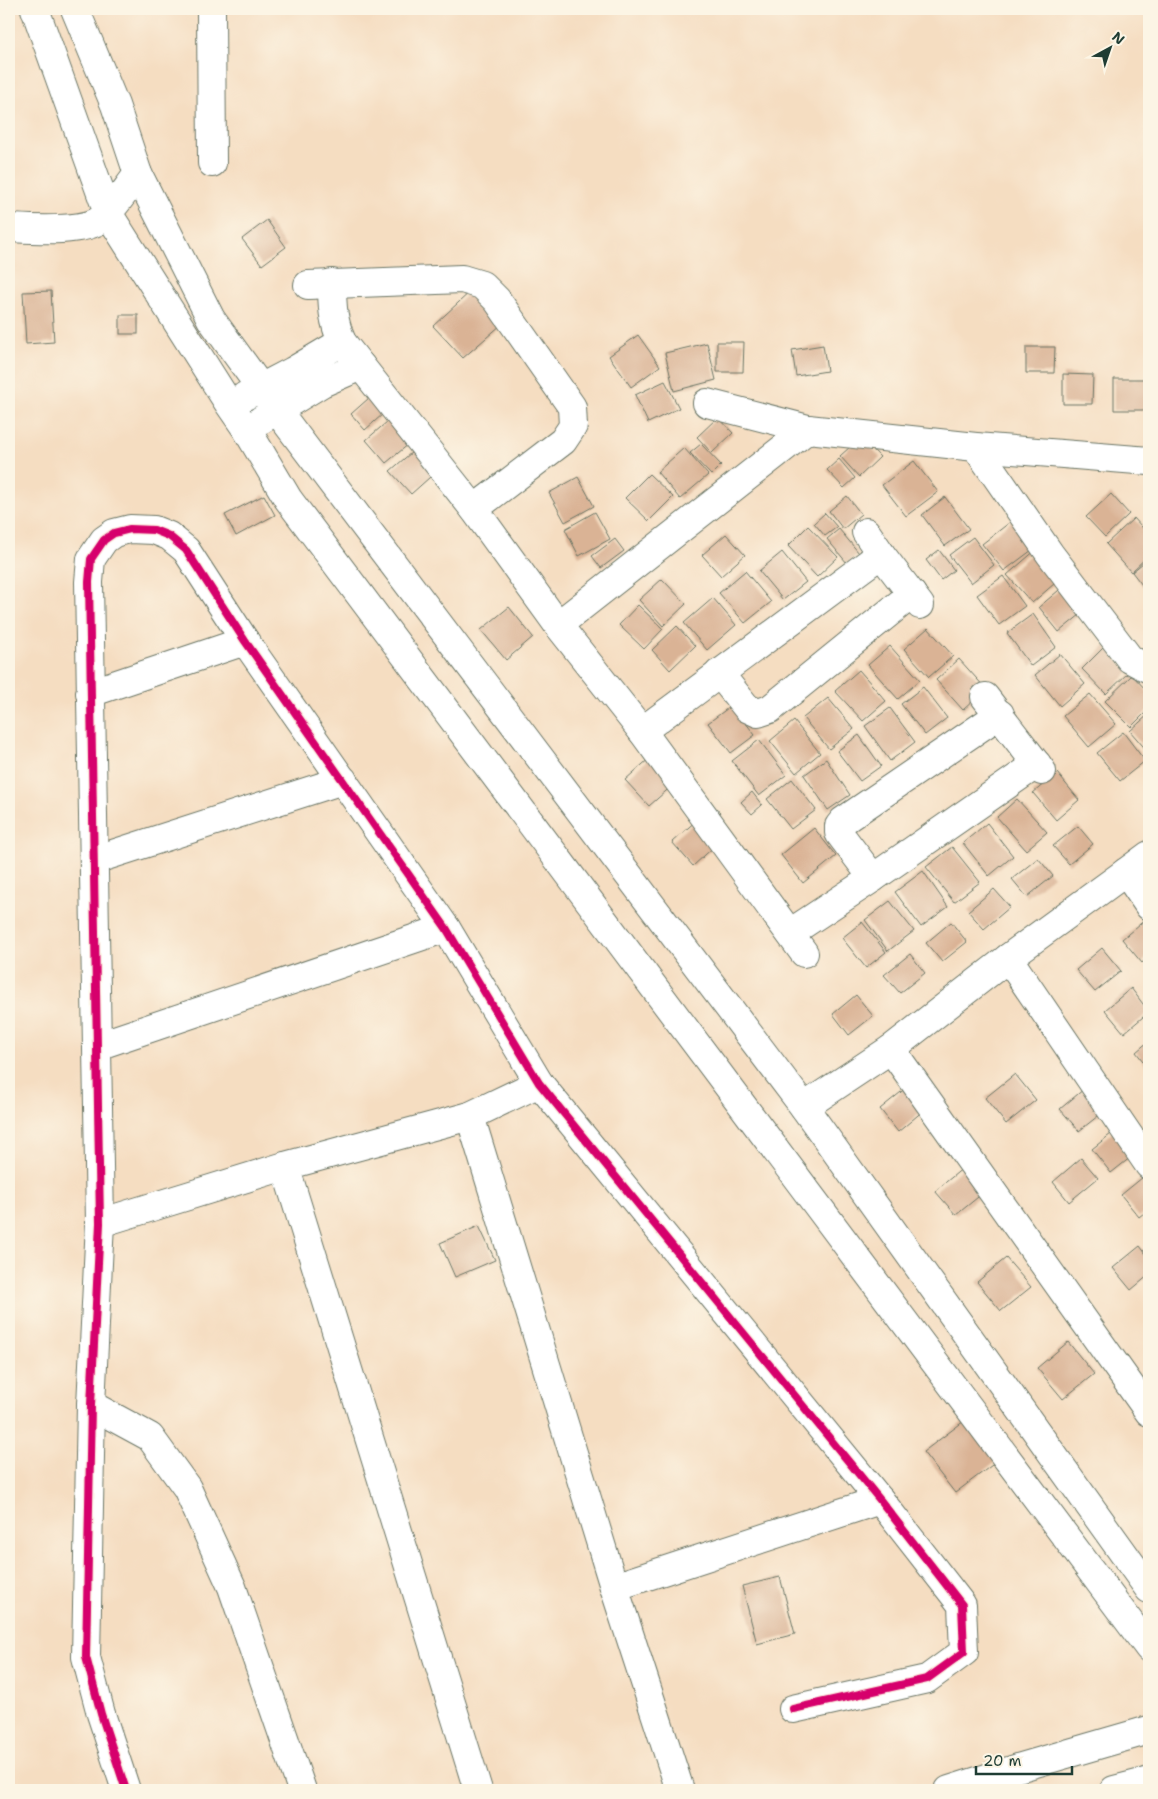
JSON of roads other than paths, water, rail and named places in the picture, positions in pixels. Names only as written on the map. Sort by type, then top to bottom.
[{"type":"street","points":[[35,9],[108,213],[294,507],[1149,1648]]},
{"type":"street","points":[[75,9],[115,105],[138,174],[211,319],[269,399],[804,1107],[1149,1589]]},
{"type":"street","points":[[211,9],[212,163]]},
{"type":"street","points":[[9,228],[90,226],[108,213],[138,174]]},
{"type":"street","points":[[474,509],[563,441],[573,426],[572,407],[497,300],[482,285],[462,279],[320,284],[332,304],[335,324],[342,342],[474,509],[558,625],[642,731],[797,943],[873,878],[1040,768],[993,706],[839,826],[839,833],[873,878]]},
{"type":"street","points":[[247,430],[269,399],[342,342]]},
{"type":"street","points":[[229,404],[269,399],[322,383],[360,366]]},
{"type":"street","points":[[707,403],[808,429],[976,447],[1149,460]]},
{"type":"street","points":[[558,625],[808,429]]},
{"type":"street","points":[[976,447],[1050,554],[1130,659],[1147,668],[1149,667]]},
{"type":"street","points":[[126,1790],[101,1714],[86,1657],[91,1405],[100,1224],[89,582],[91,559],[104,540],[114,533],[130,530],[154,530],[169,536],[186,550],[245,641],[446,928],[539,1083],[880,1500],[962,1606],[964,1652],[927,1679],[793,1709]]},
{"type":"street","points":[[719,673],[747,708],[758,713],[770,709],[916,599],[866,532]]},
{"type":"street","points":[[642,731],[881,554]]},
{"type":"street","points":[[90,693],[245,641]]},
{"type":"street","points":[[94,860],[343,780]]},
{"type":"street","points":[[804,1107],[892,1049],[1008,958],[1149,855]]},
{"type":"street","points":[[1126,872],[1149,906]]},
{"type":"street","points":[[97,1046],[446,928]]},
{"type":"street","points":[[1008,958],[1149,1165]]},
{"type":"street","points":[[892,1049],[1146,1401]]},
{"type":"street","points":[[100,1224],[285,1166],[470,1116],[539,1083]]},
{"type":"street","points":[[470,1116],[614,1587],[680,1790]]},
{"type":"street","points":[[285,1166],[478,1790]]},
{"type":"street","points":[[91,1405],[150,1437],[187,1488],[232,1587],[302,1790]]},
{"type":"street","points":[[614,1587],[880,1500]]},
{"type":"street","points":[[949,1790],[1149,1730]]},
{"type":"street","points":[[1114,1790],[1149,1781]]}]
